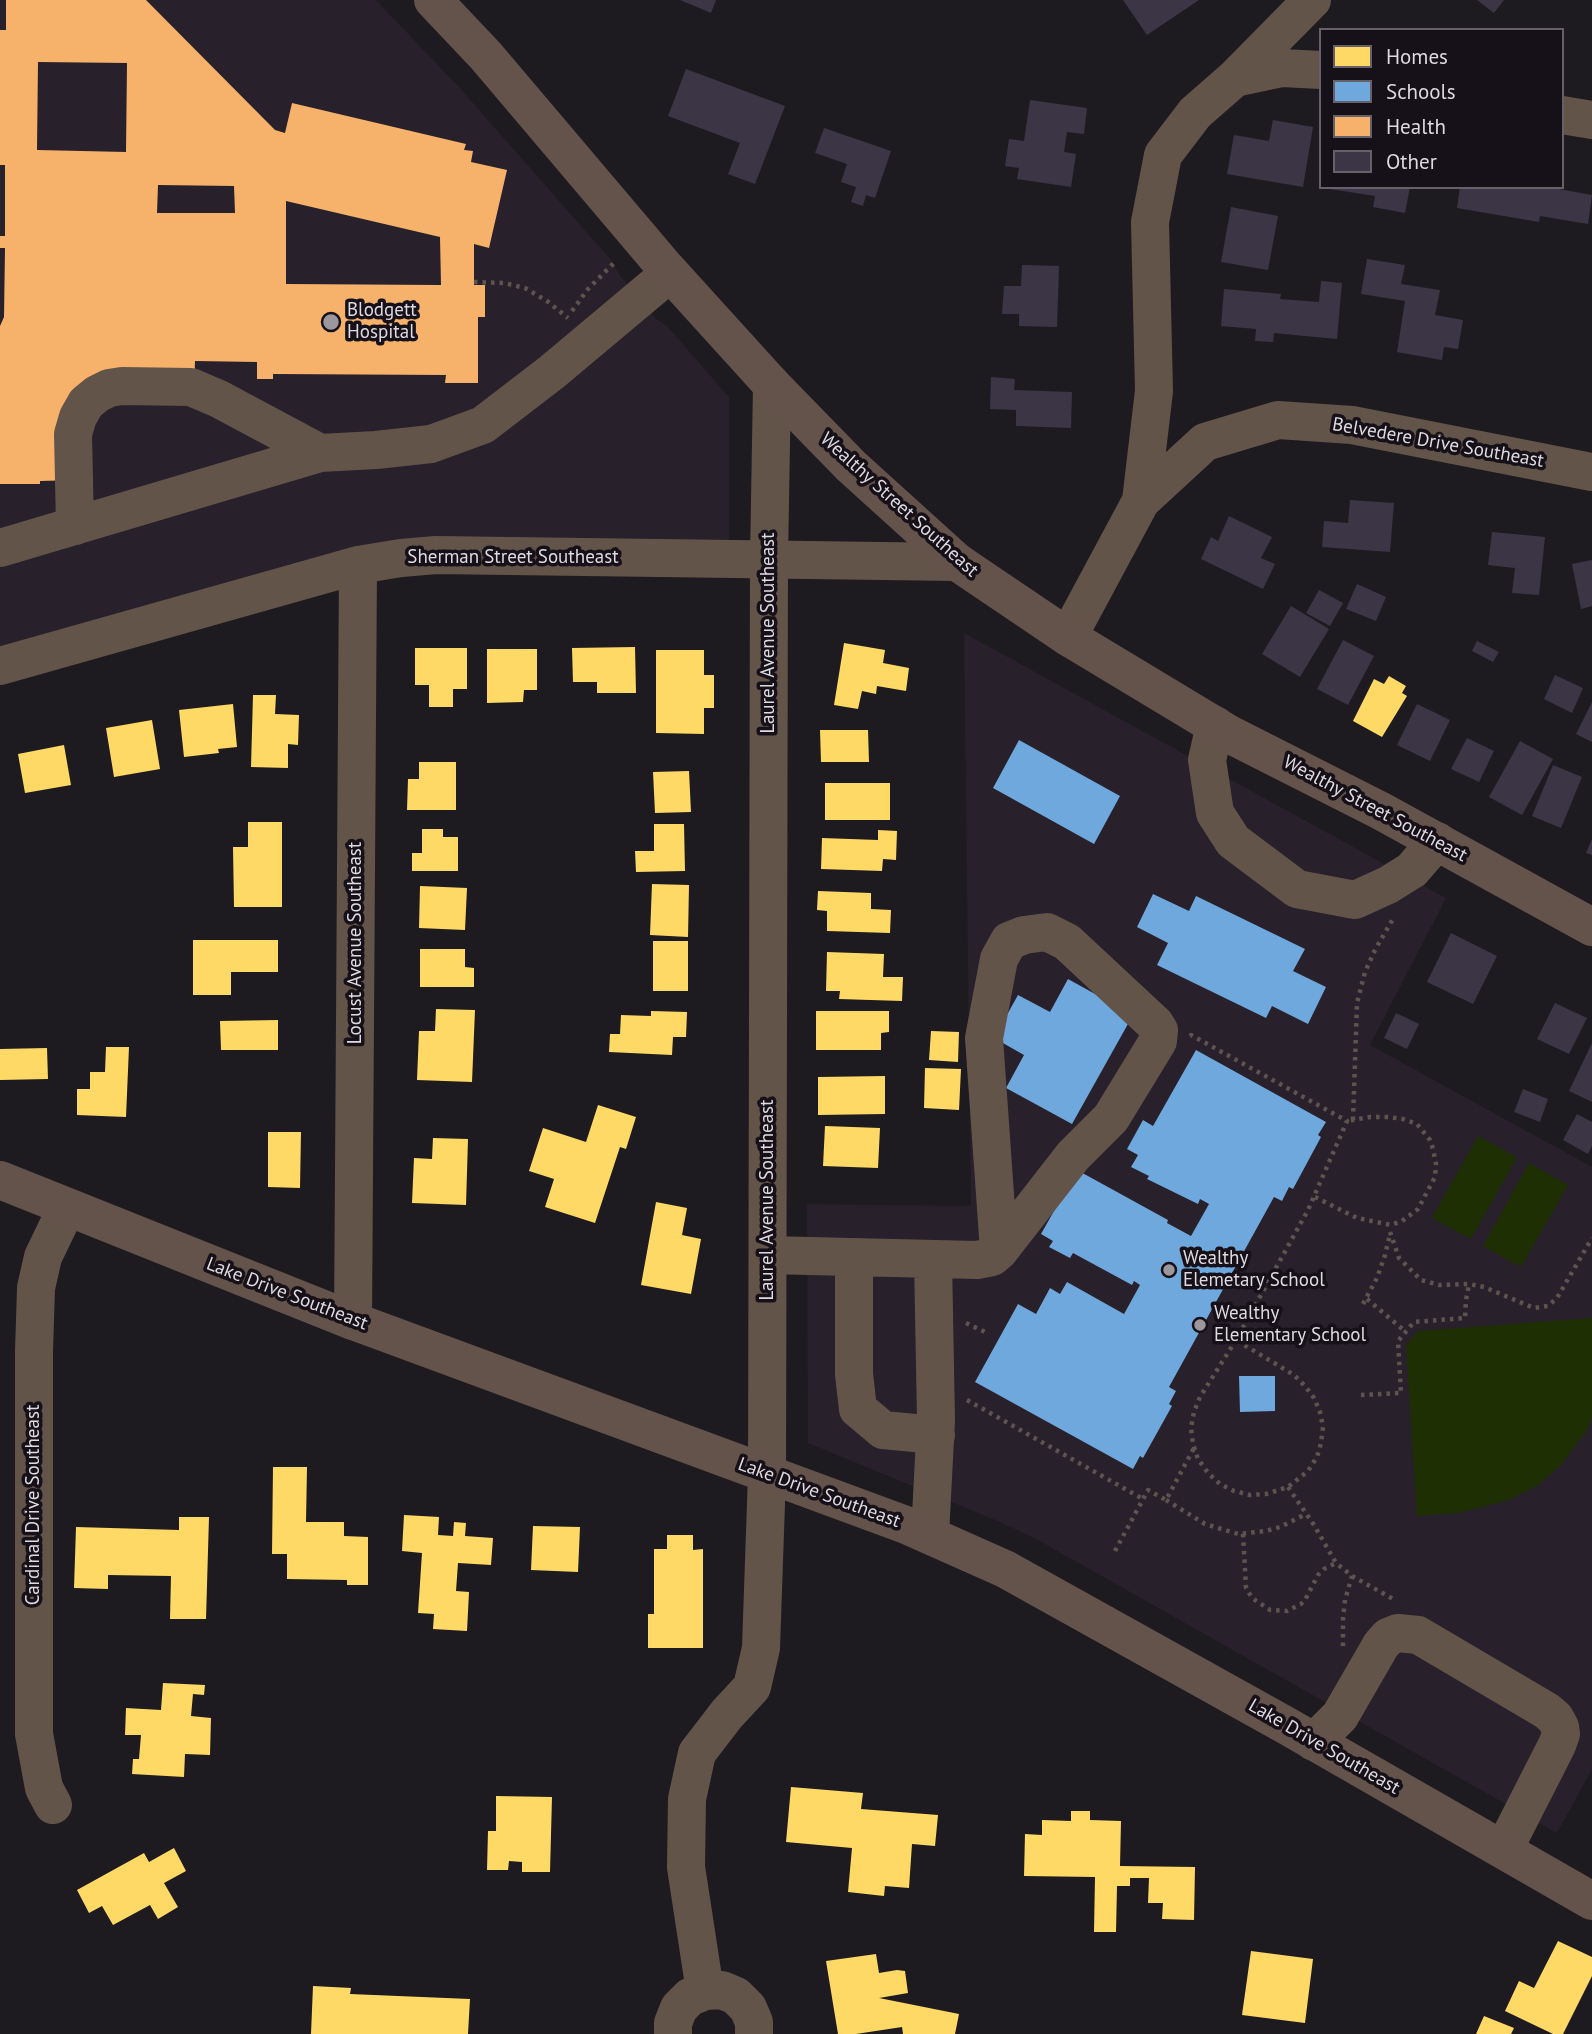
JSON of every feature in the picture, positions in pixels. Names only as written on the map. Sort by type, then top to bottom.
[{"type":"main road","name":"Wealthy Street Southeast","points":[[433,0],[486,56],[670,273],[772,385],[851,466],[957,562],[1068,636],[1214,725],[1437,841],[1592,927]]},
{"type":"main road","name":"Lake Drive Southeast","points":[[0,1180],[353,1321],[930,1535],[1005,1569],[1592,1901]]},
{"type":"street","points":[[1068,636],[1141,501],[1154,391],[1150,222],[1163,155],[1195,113],[1235,78],[1312,0]]},
{"type":"street","points":[[1235,78],[1282,68],[1319,71]]},
{"type":"street","points":[[1564,115],[1592,120]]},
{"type":"street","points":[[0,548],[320,453],[431,444],[483,425],[563,363],[670,273]]},
{"type":"street","name":"Laurel Avenue Southeast","points":[[705,1991],[686,1867],[687,1799],[697,1753],[752,1686],[761,1648],[767,1474],[769,559],[772,385]]},
{"type":"street","points":[[75,526],[73,433],[86,403],[109,388],[191,387],[320,453]]},
{"type":"street","name":"Belvedere Drive Southeast","points":[[1141,501],[1205,442],[1278,420],[1352,425],[1592,471]]},
{"type":"street","name":"Sherman Street Southeast","points":[[0,666],[358,565],[436,555],[957,562]]},
{"type":"street","name":"Locust Avenue Southeast","points":[[353,1321],[358,565]]},
{"type":"street","points":[[1214,725],[1208,760],[1215,813],[1233,841],[1297,889],[1355,900],[1388,886],[1412,870],[1437,841]]},
{"type":"street","points":[[768,1255],[977,1260],[992,1257],[999,1251],[1073,1156],[1111,1118],[1158,1041],[1159,1030],[1155,1024],[1067,942],[1047,932],[1024,934],[1009,941],[999,959],[985,1038],[999,1251]]},
{"type":"street","name":"Cardinal Drive Southeast","points":[[53,1805],[44,1788],[34,1734],[35,1326],[36,1288],[43,1257],[66,1207]]},
{"type":"street","points":[[854,1258],[858,1409],[883,1430],[936,1435]]},
{"type":"street","points":[[930,1535],[936,1435],[933,1259]]},
{"type":"street","points":[[1314,1742],[1340,1716],[1388,1637],[1398,1633],[1418,1635],[1547,1711],[1560,1727],[1558,1745],[1504,1849]]},
{"type":"street","points":[[673,2034],[673,2023],[679,2008],[690,1997],[705,1991],[722,1990],[736,1996],[748,2008],[754,2022],[754,2034]]},
{"type":"path","points":[[564,324],[588,289],[616,261]]},
{"type":"path","points":[[474,282],[504,283],[525,288],[568,318]]},
{"type":"path","points":[[1353,1120],[1357,1003],[1365,972],[1399,908]]},
{"type":"path","points":[[1191,1035],[1347,1121],[1370,1117],[1403,1119],[1417,1124],[1430,1140],[1436,1164],[1435,1177],[1418,1209],[1402,1221],[1391,1225],[1357,1218],[1315,1197]]},
{"type":"path","points":[[1236,1340],[1294,1375],[1306,1386],[1320,1412],[1321,1443],[1317,1457],[1308,1471],[1288,1487],[1266,1494],[1250,1495],[1234,1491],[1208,1473],[1194,1447],[1191,1428],[1194,1412],[1200,1397],[1236,1340],[1315,1197],[1347,1121]]},
{"type":"path","points":[[1363,1304],[1382,1266],[1391,1225]]},
{"type":"path","points":[[1390,1232],[1399,1258],[1421,1280],[1439,1285],[1469,1284],[1484,1287],[1534,1308],[1548,1306],[1562,1292],[1592,1238]]},
{"type":"path","points":[[1361,1395],[1401,1392],[1398,1341],[1414,1322],[1465,1318],[1469,1284]]},
{"type":"path","points":[[1367,1299],[1406,1332]]},
{"type":"path","points":[[958,1323],[967,1323],[987,1333]]},
{"type":"path","points":[[960,1396],[1143,1499]]},
{"type":"path","points":[[1166,1500],[1194,1447]]},
{"type":"path","points":[[1115,1551],[1147,1490],[1205,1524],[1243,1534],[1280,1527],[1306,1514]]},
{"type":"path","points":[[1243,1534],[1246,1588],[1252,1598],[1270,1610],[1287,1611],[1301,1604],[1318,1575],[1336,1563]]},
{"type":"path","points":[[1343,1653],[1345,1600],[1352,1576]]},
{"type":"shaded area","name":"Blodgett Hospital","points":[[0,0],[376,0],[458,86],[611,260],[621,277],[656,319],[667,326],[729,397],[729,543],[425,540],[0,650]]},
{"type":"shaded area","name":"Wealthy Elementary School","points":[[964,633],[1446,898],[1370,1045],[1592,1167],[1592,1769],[1557,1833],[1038,1540],[808,1443],[807,1204],[971,1206]]},
{"type":"green space","points":[[1478,1136],[1517,1157],[1471,1239],[1432,1218]]},
{"type":"green space","points":[[1529,1163],[1568,1185],[1521,1267],[1483,1246]]},
{"type":"green space","points":[[1592,1318],[1592,1417],[1588,1429],[1561,1465],[1537,1486],[1506,1501],[1459,1513],[1417,1516],[1406,1345],[1418,1331]]},
{"type":"building: Homes","points":[[844,643],[885,650],[883,663],[909,668],[906,691],[877,686],[876,694],[862,691],[858,709],[834,705]]},
{"type":"building: Homes","points":[[635,647],[636,693],[597,693],[597,682],[573,682],[572,648]]},
{"type":"building: Homes","points":[[415,648],[467,648],[467,689],[453,689],[453,707],[429,707],[429,685],[415,685]]},
{"type":"building: Homes","points":[[487,649],[537,649],[537,690],[524,690],[523,702],[487,703]]},
{"type":"building: Homes","points":[[656,650],[704,650],[704,675],[714,675],[714,708],[704,708],[704,734],[656,733]]},
{"type":"building: Homes","points":[[1389,676],[1406,686],[1402,693],[1407,696],[1382,737],[1353,721],[1374,679],[1384,684]]},
{"type":"building: Homes","points":[[253,695],[276,695],[275,714],[299,715],[298,745],[288,744],[288,768],[251,767]]},
{"type":"building: Homes","points":[[233,704],[237,747],[218,749],[219,753],[184,757],[179,710]]},
{"type":"building: Homes","points":[[152,720],[160,769],[114,777],[106,728]]},
{"type":"building: Homes","points":[[820,730],[868,730],[869,762],[821,762]]},
{"type":"building: Homes","points":[[64,745],[71,785],[25,793],[18,754]]},
{"type":"building: Homes","points":[[419,762],[456,762],[456,810],[407,810],[408,779],[419,779]]},
{"type":"building: Homes","points":[[689,771],[691,812],[655,813],[653,772]]},
{"type":"building: Homes","points":[[825,783],[890,783],[890,820],[825,820]]},
{"type":"building: Homes","points":[[248,822],[282,822],[282,907],[234,907],[233,847],[248,847]]},
{"type":"building: Homes","points":[[654,824],[684,824],[685,871],[636,872],[635,851],[654,851]]},
{"type":"building: Homes","points":[[422,829],[443,829],[443,837],[458,837],[458,871],[412,871],[412,853],[422,853]]},
{"type":"building: Homes","points":[[878,830],[897,831],[896,860],[883,859],[882,871],[821,869],[822,838],[878,840]]},
{"type":"building: Homes","points":[[652,884],[689,885],[688,937],[650,935]]},
{"type":"building: Homes","points":[[420,886],[467,888],[465,930],[419,928]]},
{"type":"building: Homes","points":[[818,891],[871,893],[871,909],[891,910],[890,933],[827,931],[827,911],[817,910]]},
{"type":"building: Homes","points":[[193,940],[278,940],[278,972],[231,972],[231,995],[193,995]]},
{"type":"building: Homes","points":[[653,941],[688,941],[688,991],[653,991]]},
{"type":"building: Homes","points":[[420,949],[465,949],[465,967],[474,968],[474,987],[420,987]]},
{"type":"building: Homes","points":[[827,952],[884,954],[883,977],[903,977],[902,1001],[839,999],[840,991],[826,991]]},
{"type":"building: Homes","points":[[436,1009],[475,1010],[472,1082],[417,1080],[419,1031],[435,1031]]},
{"type":"building: Homes","points":[[651,1011],[687,1012],[686,1037],[673,1037],[672,1055],[609,1052],[610,1034],[620,1034],[621,1015],[651,1016]]},
{"type":"building: Homes","points":[[816,1011],[889,1011],[889,1032],[881,1033],[881,1050],[816,1050]]},
{"type":"building: Homes","points":[[278,1020],[278,1050],[221,1050],[220,1021]]},
{"type":"building: Homes","points":[[931,1031],[959,1032],[958,1062],[929,1060]]},
{"type":"building: Homes","points":[[106,1047],[129,1047],[126,1117],[77,1115],[77,1089],[90,1089],[90,1072],[105,1072]]},
{"type":"building: Homes","points":[[47,1048],[48,1079],[0,1080],[0,1049]]},
{"type":"building: Homes","points":[[925,1068],[961,1069],[959,1110],[924,1108]]},
{"type":"building: Homes","points":[[885,1076],[885,1114],[818,1115],[818,1077]]},
{"type":"building: Homes","points":[[598,1105],[636,1117],[626,1149],[620,1147],[595,1223],[545,1207],[554,1179],[529,1171],[543,1128],[586,1142]]},
{"type":"building: Homes","points":[[825,1126],[880,1128],[878,1168],[823,1166]]},
{"type":"building: Homes","points":[[268,1132],[301,1132],[300,1188],[268,1187]]},
{"type":"building: Homes","points":[[433,1138],[468,1139],[466,1205],[412,1203],[414,1158],[432,1159]]},
{"type":"building: Homes","points":[[656,1202],[687,1208],[682,1235],[701,1239],[691,1294],[641,1285]]},
{"type":"building: Homes","points":[[273,1467],[307,1467],[306,1522],[344,1522],[344,1536],[368,1537],[368,1585],[347,1585],[347,1580],[287,1579],[287,1554],[272,1554]]},
{"type":"building: Homes","points":[[404,1515],[439,1517],[438,1535],[453,1536],[454,1522],[466,1523],[465,1536],[493,1538],[491,1565],[458,1563],[456,1591],[469,1592],[467,1631],[433,1629],[434,1614],[418,1613],[422,1553],[402,1551]]},
{"type":"building: Homes","points":[[179,1517],[209,1517],[206,1619],[170,1619],[171,1576],[108,1575],[108,1589],[74,1588],[76,1527],[179,1530]]},
{"type":"building: Homes","points":[[533,1526],[580,1527],[578,1572],[531,1570]]},
{"type":"building: Homes","points":[[667,1535],[693,1535],[693,1550],[703,1549],[703,1648],[648,1648],[648,1614],[654,1614],[654,1549],[667,1549]]},
{"type":"building: Homes","points":[[163,1683],[205,1685],[204,1695],[193,1694],[191,1716],[211,1718],[210,1755],[185,1754],[184,1777],[132,1774],[133,1759],[139,1759],[141,1735],[125,1735],[126,1708],[161,1710]]},
{"type":"building: Homes","points":[[791,1787],[863,1793],[861,1809],[938,1815],[935,1846],[912,1844],[909,1888],[885,1886],[884,1896],[848,1892],[852,1848],[786,1842]]},
{"type":"building: Homes","points":[[496,1796],[552,1797],[550,1872],[522,1872],[522,1862],[509,1861],[508,1870],[487,1870],[488,1831],[496,1831]]},
{"type":"building: Homes","points":[[1071,1811],[1090,1811],[1090,1820],[1121,1821],[1120,1866],[1195,1867],[1194,1920],[1162,1919],[1163,1903],[1148,1903],[1149,1878],[1130,1878],[1130,1886],[1117,1886],[1116,1932],[1094,1932],[1095,1877],[1024,1876],[1025,1834],[1042,1835],[1042,1820],[1071,1821]]},
{"type":"building: Homes","points":[[174,1848],[186,1871],[164,1883],[178,1907],[158,1919],[150,1905],[113,1925],[102,1906],[89,1913],[77,1890],[144,1853],[149,1862]]},
{"type":"building: Homes","points":[[1558,1941],[1592,1957],[1592,1976],[1563,2034],[1553,2034],[1505,2011],[1519,1981],[1534,1988]]},
{"type":"building: Homes","points":[[1251,1951],[1313,1959],[1305,2023],[1242,2015]]},
{"type":"building: Homes","points":[[876,1954],[879,1973],[905,1971],[908,1993],[879,1998],[959,2014],[955,2034],[903,2034],[902,2027],[838,2034],[826,1961]]},
{"type":"building: Homes","points":[[313,1986],[351,1988],[350,1994],[470,1999],[468,2034],[311,2034]]},
{"type":"building: Homes","points":[[1484,2016],[1514,2028],[1511,2034],[1476,2034]]},
{"type":"building: Schools","points":[[1019,740],[1120,796],[1094,844],[993,788]]},
{"type":"building: Schools","points":[[1153,894],[1189,911],[1196,896],[1305,949],[1293,971],[1326,987],[1308,1024],[1272,1006],[1266,1018],[1157,965],[1168,943],[1137,927]]},
{"type":"building: Schools","points":[[1068,979],[1133,1015],[1072,1124],[1006,1088],[1024,1055],[994,1038],[1018,995],[1050,1012]]},
{"type":"building: Schools","name":"Wealthy Elemetary School","points":[[1196,1050],[1326,1122],[1318,1135],[1321,1137],[1293,1189],[1289,1187],[1282,1201],[1274,1197],[1169,1387],[1176,1391],[1169,1404],[1172,1406],[1143,1458],[1140,1456],[1133,1469],[975,1382],[1018,1304],[1036,1314],[1050,1288],[1060,1294],[1067,1282],[1124,1314],[1140,1285],[1134,1281],[1132,1285],[1073,1253],[1070,1258],[1049,1247],[1053,1241],[1041,1234],[1077,1170],[1168,1220],[1167,1223],[1191,1236],[1209,1204],[1200,1199],[1198,1204],[1147,1179],[1149,1176],[1131,1167],[1138,1155],[1127,1149],[1143,1120],[1153,1126]]},
{"type":"building: Schools","points":[[1239,1376],[1275,1376],[1275,1411],[1240,1412]]},
{"type":"building: Health","points":[[6,0],[146,0],[275,130],[285,133],[292,103],[466,144],[464,150],[473,151],[471,162],[507,170],[489,248],[474,244],[474,285],[485,285],[485,317],[478,317],[478,383],[445,383],[446,375],[273,374],[273,379],[257,379],[257,362],[195,361],[194,392],[101,397],[77,480],[0,484],[0,326],[4,317],[5,248],[0,248],[0,236],[5,236],[5,165],[0,165],[0,30],[6,30]],"holes":[[[38,62],[127,63],[126,152],[37,150]],[[158,185],[234,186],[235,213],[157,213]],[[286,201],[440,237],[441,285],[286,284]]]},
{"type":"building: Other","points":[[680,0],[716,0],[711,13]]},
{"type":"building: Other","points":[[1123,0],[1199,0],[1147,35]]},
{"type":"building: Other","points":[[1477,0],[1504,0],[1494,13]]},
{"type":"building: Other","points":[[686,69],[785,106],[755,184],[728,174],[740,143],[668,116]]},
{"type":"building: Other","points":[[1030,100],[1087,108],[1084,134],[1067,132],[1064,152],[1076,154],[1071,187],[1017,179],[1019,168],[1005,166],[1009,139],[1024,141]]},
{"type":"building: Other","points":[[1273,120],[1313,127],[1303,187],[1227,174],[1234,135],[1269,141]]},
{"type":"building: Other","points":[[824,128],[891,151],[875,198],[866,195],[863,206],[851,202],[856,187],[841,182],[847,164],[815,153]]},
{"type":"building: Other","points":[[1330,189],[1410,189],[1405,213],[1373,207],[1375,196]]},
{"type":"building: Other","points":[[1460,189],[1559,189],[1592,195],[1588,224],[1540,216],[1539,222],[1457,208]]},
{"type":"building: Other","points":[[1231,207],[1278,216],[1268,270],[1221,262]]},
{"type":"building: Other","points":[[1367,259],[1405,265],[1401,284],[1440,290],[1435,315],[1463,320],[1458,349],[1444,347],[1442,360],[1397,352],[1405,301],[1361,294]]},
{"type":"building: Other","points":[[1022,265],[1059,266],[1057,327],[1019,326],[1019,314],[1002,314],[1004,286],[1021,286]]},
{"type":"building: Other","points":[[1321,281],[1342,283],[1337,339],[1274,333],[1273,342],[1255,341],[1256,329],[1221,326],[1224,289],[1281,294],[1280,299],[1319,302]]},
{"type":"building: Other","points":[[991,377],[1015,379],[1014,390],[1072,392],[1071,428],[1016,426],[1016,410],[990,409]]},
{"type":"building: Other","points":[[1350,500],[1394,503],[1390,552],[1322,547],[1324,521],[1348,523]]},
{"type":"building: Other","points":[[1229,516],[1272,537],[1261,558],[1275,564],[1263,589],[1201,559],[1211,537],[1218,541]]},
{"type":"building: Other","points":[[1492,532],[1545,537],[1539,595],[1512,593],[1515,568],[1488,565]]},
{"type":"building: Other","points":[[1592,560],[1592,606],[1581,609],[1572,564]]},
{"type":"building: Other","points":[[1357,584],[1386,597],[1376,621],[1346,609]]},
{"type":"building: Other","points":[[1319,590],[1343,603],[1330,626],[1306,613]]},
{"type":"building: Other","points":[[1291,606],[1329,629],[1300,677],[1262,654]]},
{"type":"building: Other","points":[[1343,640],[1374,656],[1348,705],[1317,689]]},
{"type":"building: Other","points":[[1477,641],[1499,652],[1493,662],[1472,651]]},
{"type":"building: Other","points":[[1555,675],[1583,688],[1572,713],[1544,699]]},
{"type":"building: Other","points":[[1592,702],[1592,742],[1576,734]]},
{"type":"building: Other","points":[[1417,704],[1450,720],[1430,761],[1397,745]]},
{"type":"building: Other","points":[[1467,738],[1494,751],[1479,782],[1451,769]]},
{"type":"building: Other","points":[[1520,741],[1553,759],[1522,815],[1489,797]]},
{"type":"building: Other","points":[[1553,765],[1582,777],[1561,828],[1532,816]]},
{"type":"building: Other","points":[[1592,839],[1592,855],[1586,853]]},
{"type":"building: Other","points":[[1451,933],[1497,956],[1473,1004],[1427,982]]},
{"type":"building: Other","points":[[1555,1003],[1587,1018],[1569,1054],[1537,1039]]},
{"type":"building: Other","points":[[1396,1013],[1419,1024],[1407,1049],[1384,1038]]},
{"type":"building: Other","points":[[1592,1043],[1592,1102],[1569,1091]]},
{"type":"building: Other","points":[[1523,1089],[1548,1099],[1540,1122],[1514,1112]]},
{"type":"building: Other","points":[[1577,1114],[1592,1122],[1592,1146],[1588,1154],[1563,1140]]},
{"type":"place","name":"Blodgett Hospital","points":[[331,322]]},
{"type":"place","name":"Wealthy Elemetary School","points":[[1169,1270]]},
{"type":"place","name":"Wealthy Elementary School","points":[[1200,1325]]}]
